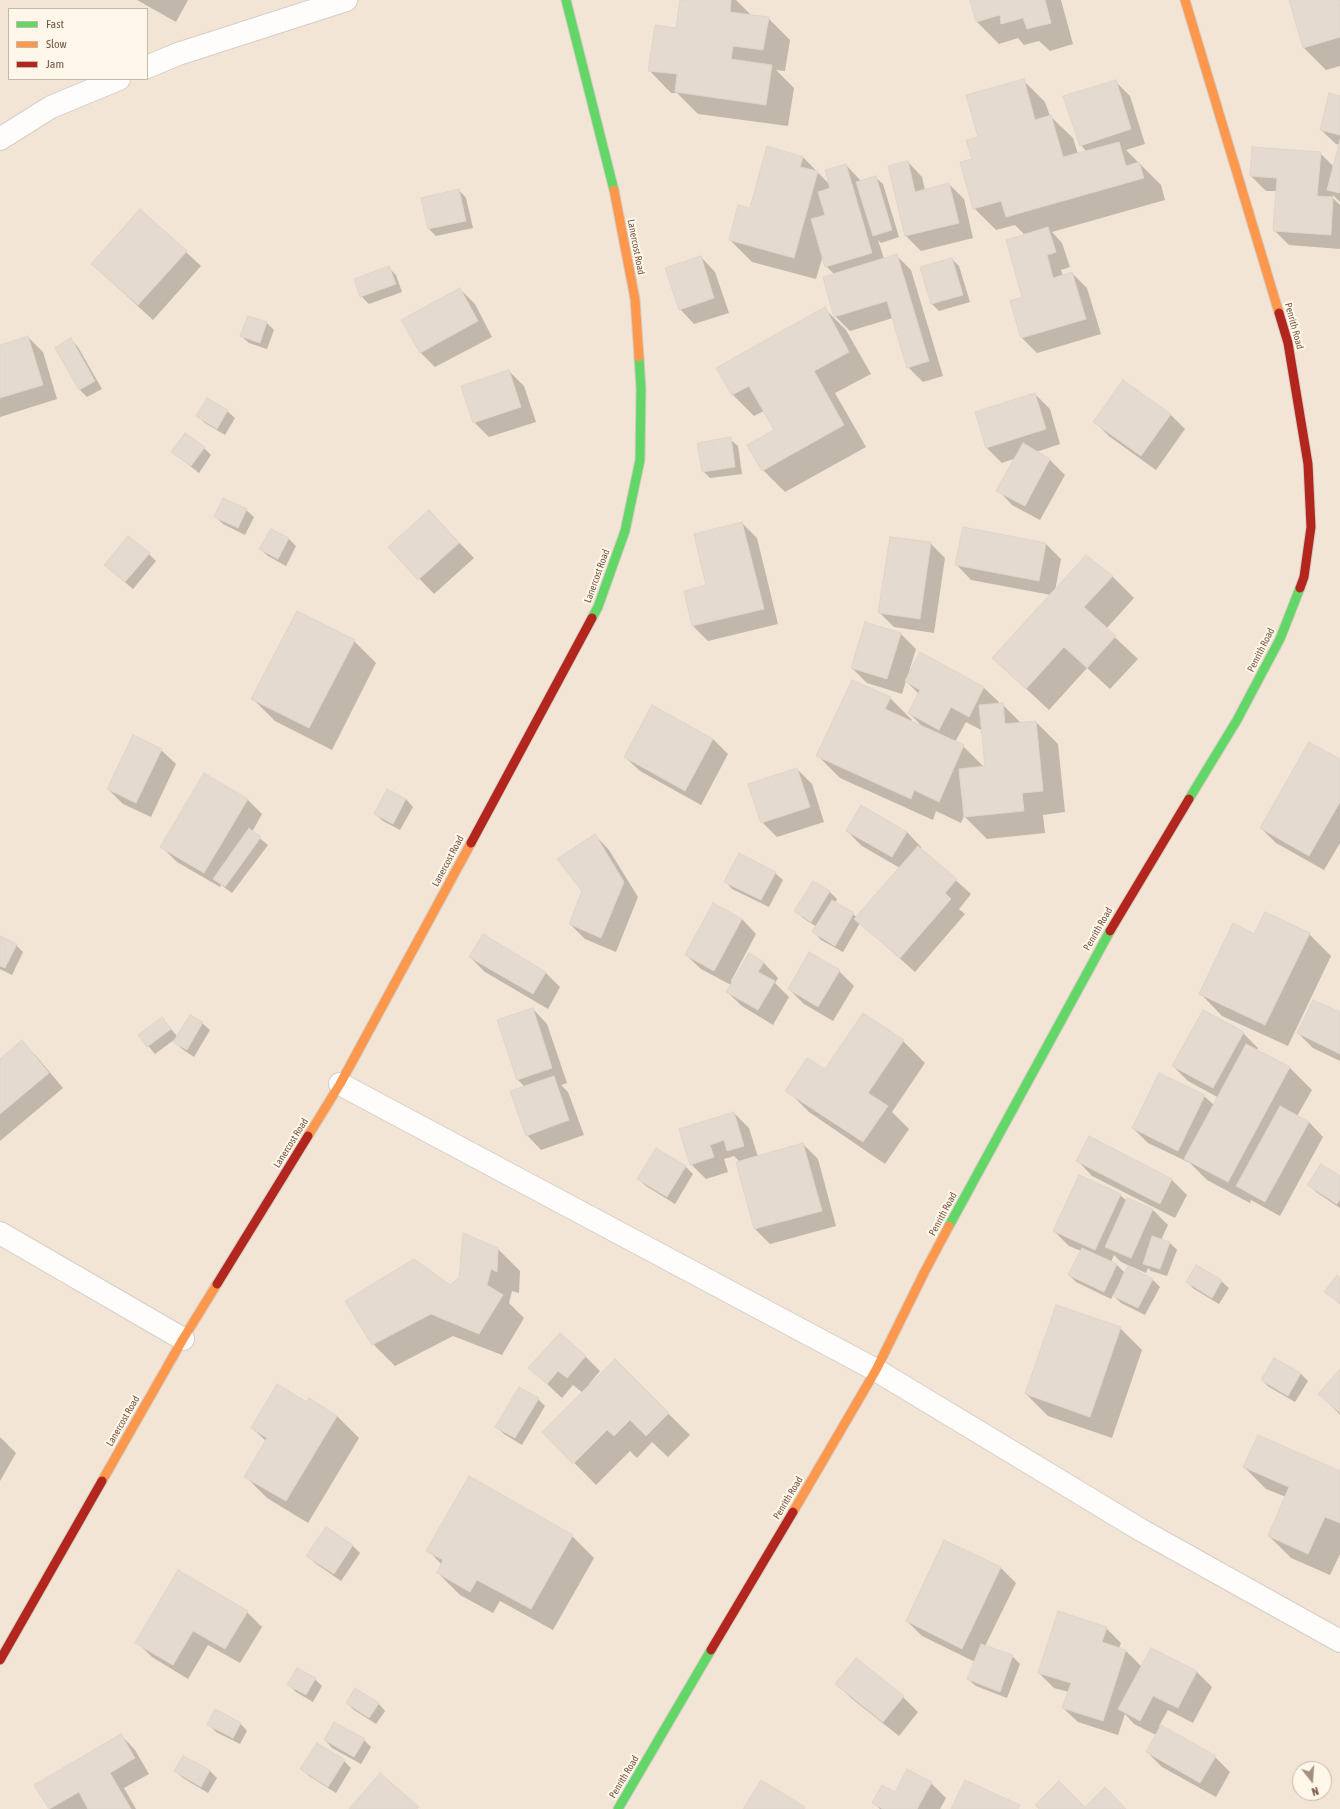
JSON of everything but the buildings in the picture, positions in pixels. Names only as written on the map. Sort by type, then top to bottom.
[{"type":"street","points":[[148,67],[178,54],[346,0]]},
{"type":"street","name":"Lanercost Road","points":[[0,1660],[183,1339],[340,1084],[598,607],[625,531],[640,460],[641,389],[635,299],[614,190],[566,0]]},
{"type":"street","name":"Penrith Road","points":[[618,1809],[876,1370],[925,1271],[1104,941],[1237,720],[1280,639],[1304,577],[1312,527],[1308,464],[1288,342],[1185,0]]},
{"type":"street","points":[[0,139],[51,107],[117,80]]},
{"type":"street","points":[[340,1084],[876,1370],[1141,1530],[1340,1641]]},
{"type":"street","points":[[0,1233],[183,1339]]},
{"type":"shaded area","points":[[0,0],[1340,0],[1340,1809],[0,1809]]},
{"type":"traffic: fast","points":[[566,0],[614,190]]},
{"type":"traffic: fast","points":[[592,618],[598,607],[625,531],[640,460],[641,389],[639,357]]},
{"type":"traffic: fast","points":[[1189,799],[1237,720],[1280,639],[1300,588]]},
{"type":"traffic: fast","points":[[949,1226],[1110,931]]},
{"type":"traffic: fast","points":[[618,1809],[711,1650]]},
{"type":"traffic: slow","points":[[1185,0],[1279,313]]},
{"type":"traffic: slow","points":[[614,190],[635,299],[639,357]]},
{"type":"traffic: slow","points":[[308,1136],[340,1084],[471,843]]},
{"type":"traffic: slow","points":[[793,1512],[876,1370],[949,1226]]},
{"type":"traffic: slow","points":[[102,1481],[183,1339],[217,1284]]},
{"type":"traffic: jam","points":[[1279,313],[1288,343],[1308,464],[1311,527],[1304,577],[1300,588]]},
{"type":"traffic: jam","points":[[471,843],[592,618]]},
{"type":"traffic: jam","points":[[1110,931],[1189,799]]},
{"type":"traffic: jam","points":[[217,1284],[308,1136]]},
{"type":"traffic: jam","points":[[0,1660],[102,1481]]},
{"type":"traffic: jam","points":[[711,1650],[793,1512]]}]
